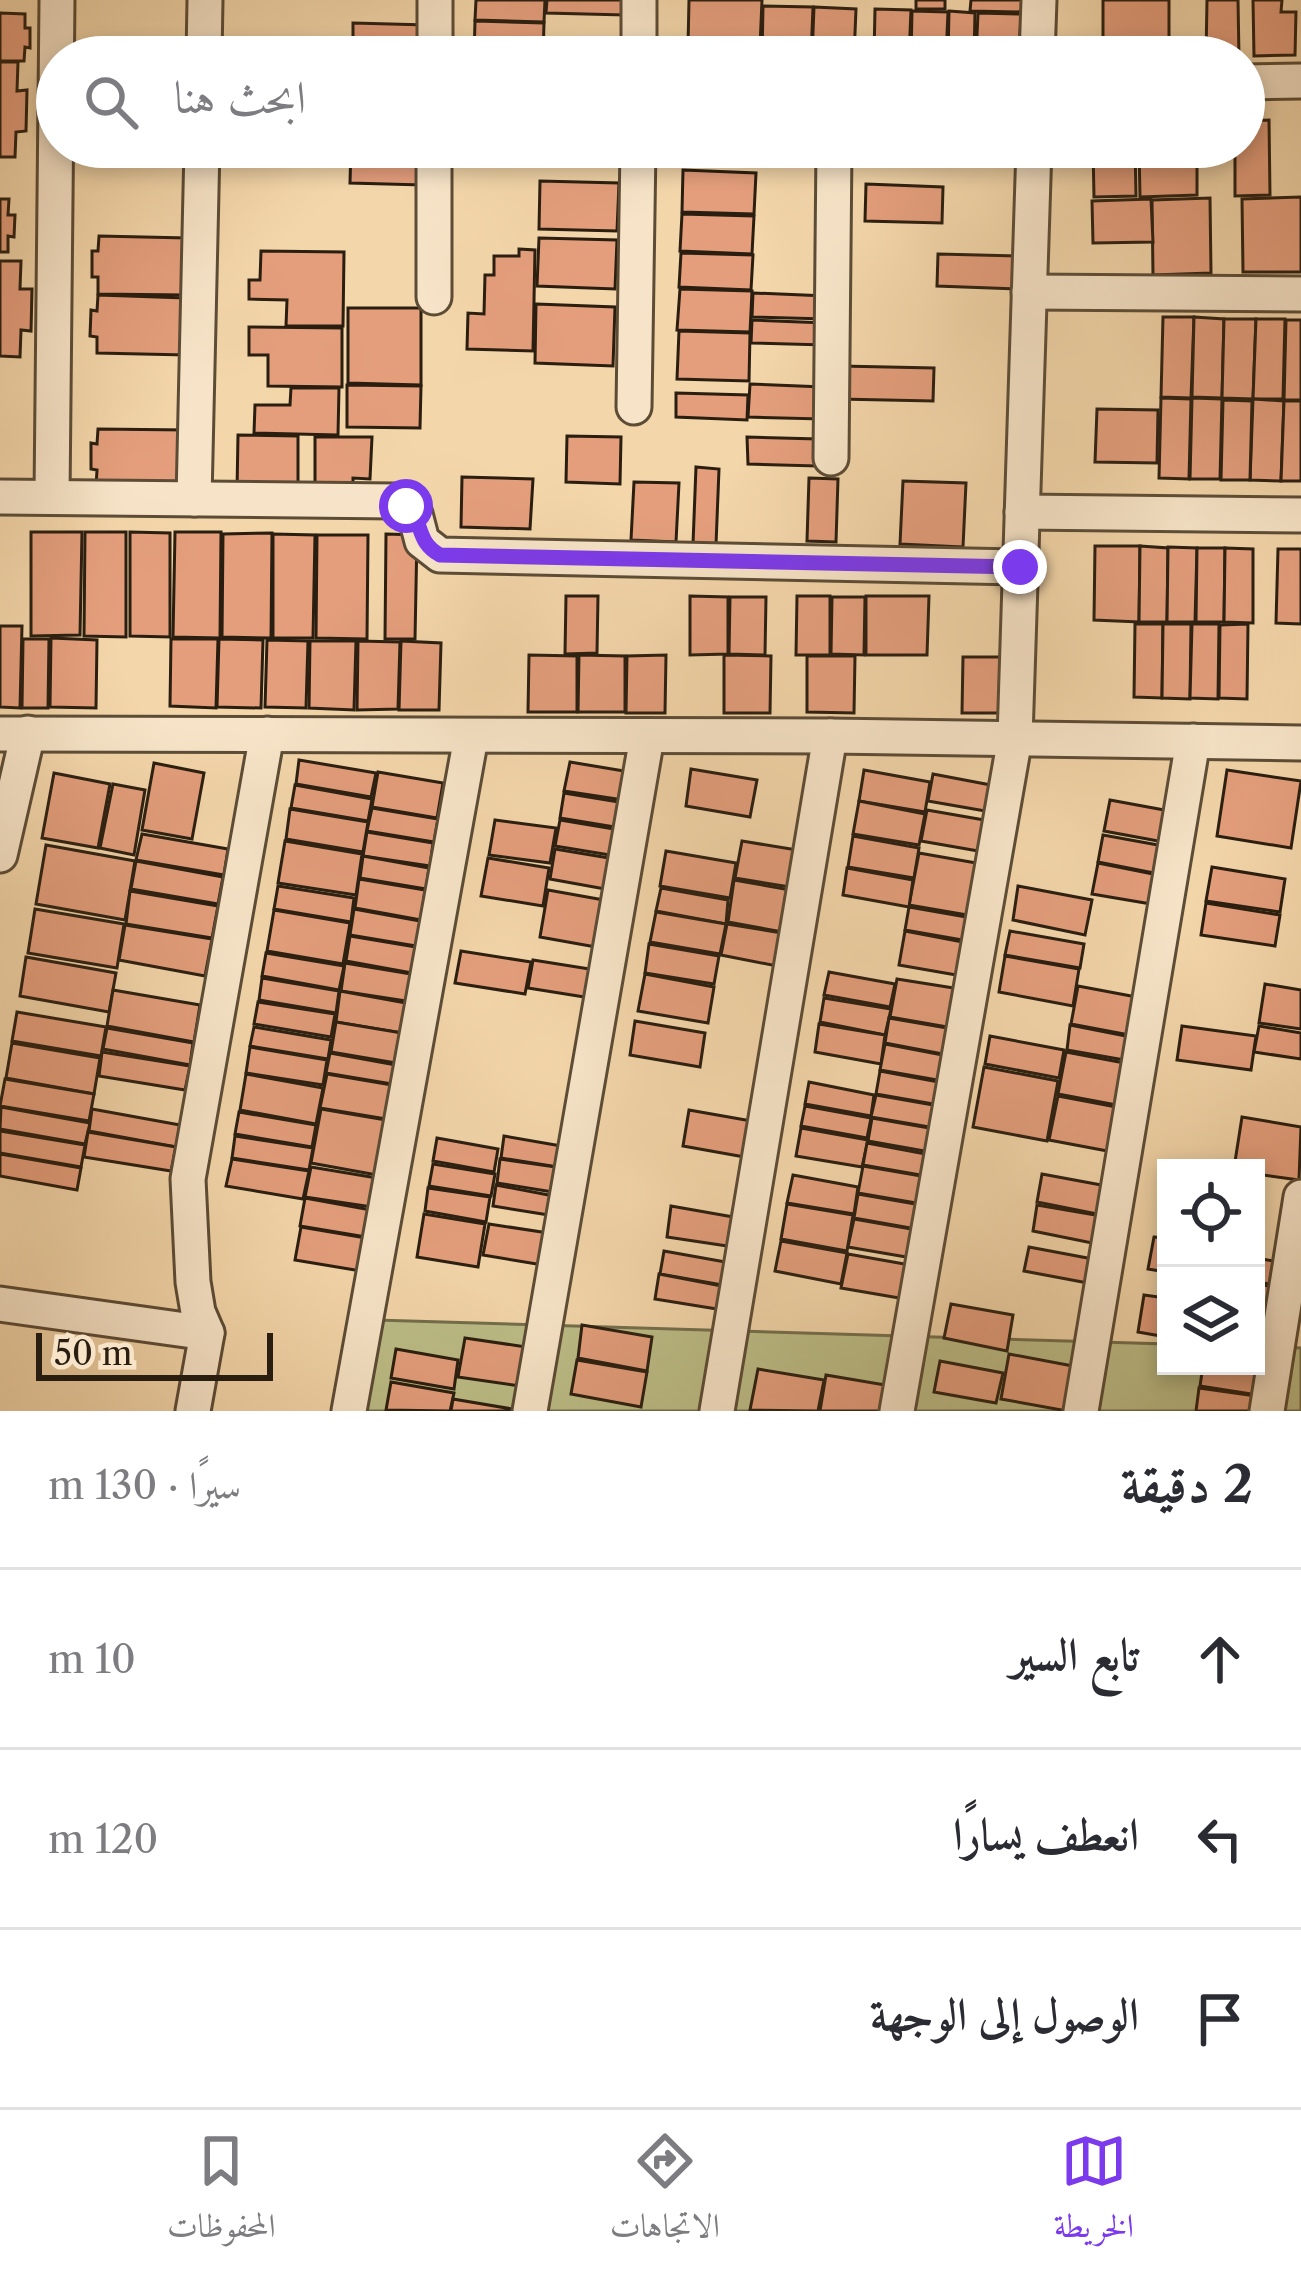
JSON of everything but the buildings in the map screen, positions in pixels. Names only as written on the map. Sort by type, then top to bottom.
[{"type":"street","points":[[57,0],[57,36]]},
{"type":"street","points":[[204,36],[205,0]]},
{"type":"street","points":[[434,36],[435,0]]},
{"type":"street","points":[[639,0],[639,36]]},
{"type":"street","points":[[1038,36],[1039,0]]},
{"type":"street","points":[[1265,82],[1301,81]]},
{"type":"street","points":[[52,497],[55,168]]},
{"type":"street","points":[[194,499],[202,168]]},
{"type":"street","points":[[434,168],[434,297]]},
{"type":"street","points":[[634,406],[638,168]]},
{"type":"street","points":[[831,458],[834,168]]},
{"type":"street","points":[[897,1411],[1015,738],[1033,168]]},
{"type":"street","points":[[1029,292],[1301,295]]},
{"type":"street","points":[[0,496],[394,501],[415,514],[422,541],[440,555],[1020,567]]},
{"type":"street","points":[[1022,512],[1301,515]]},
{"type":"street","points":[[0,855],[14,734],[830,736],[1301,743]]},
{"type":"street","points":[[193,1411],[207,1333],[193,1282],[188,1179],[267,734]]},
{"type":"street","points":[[530,1411],[647,736]]},
{"type":"street","points":[[717,1411],[830,736]]},
{"type":"street","points":[[349,1411],[471,737]]},
{"type":"street","points":[[1081,1411],[1193,741]]},
{"type":"street","points":[[1267,1411],[1301,1197]]},
{"type":"street","points":[[0,1304],[207,1333]]},
{"type":"green space","points":[[376,1320],[1157,1344],[1157,1375],[1265,1375],[1265,1346],[1301,1348],[1301,1411],[340,1411]]},
{"type":"route","points":[[406,506],[415,514],[422,541],[440,555],[1020,567]]}]
